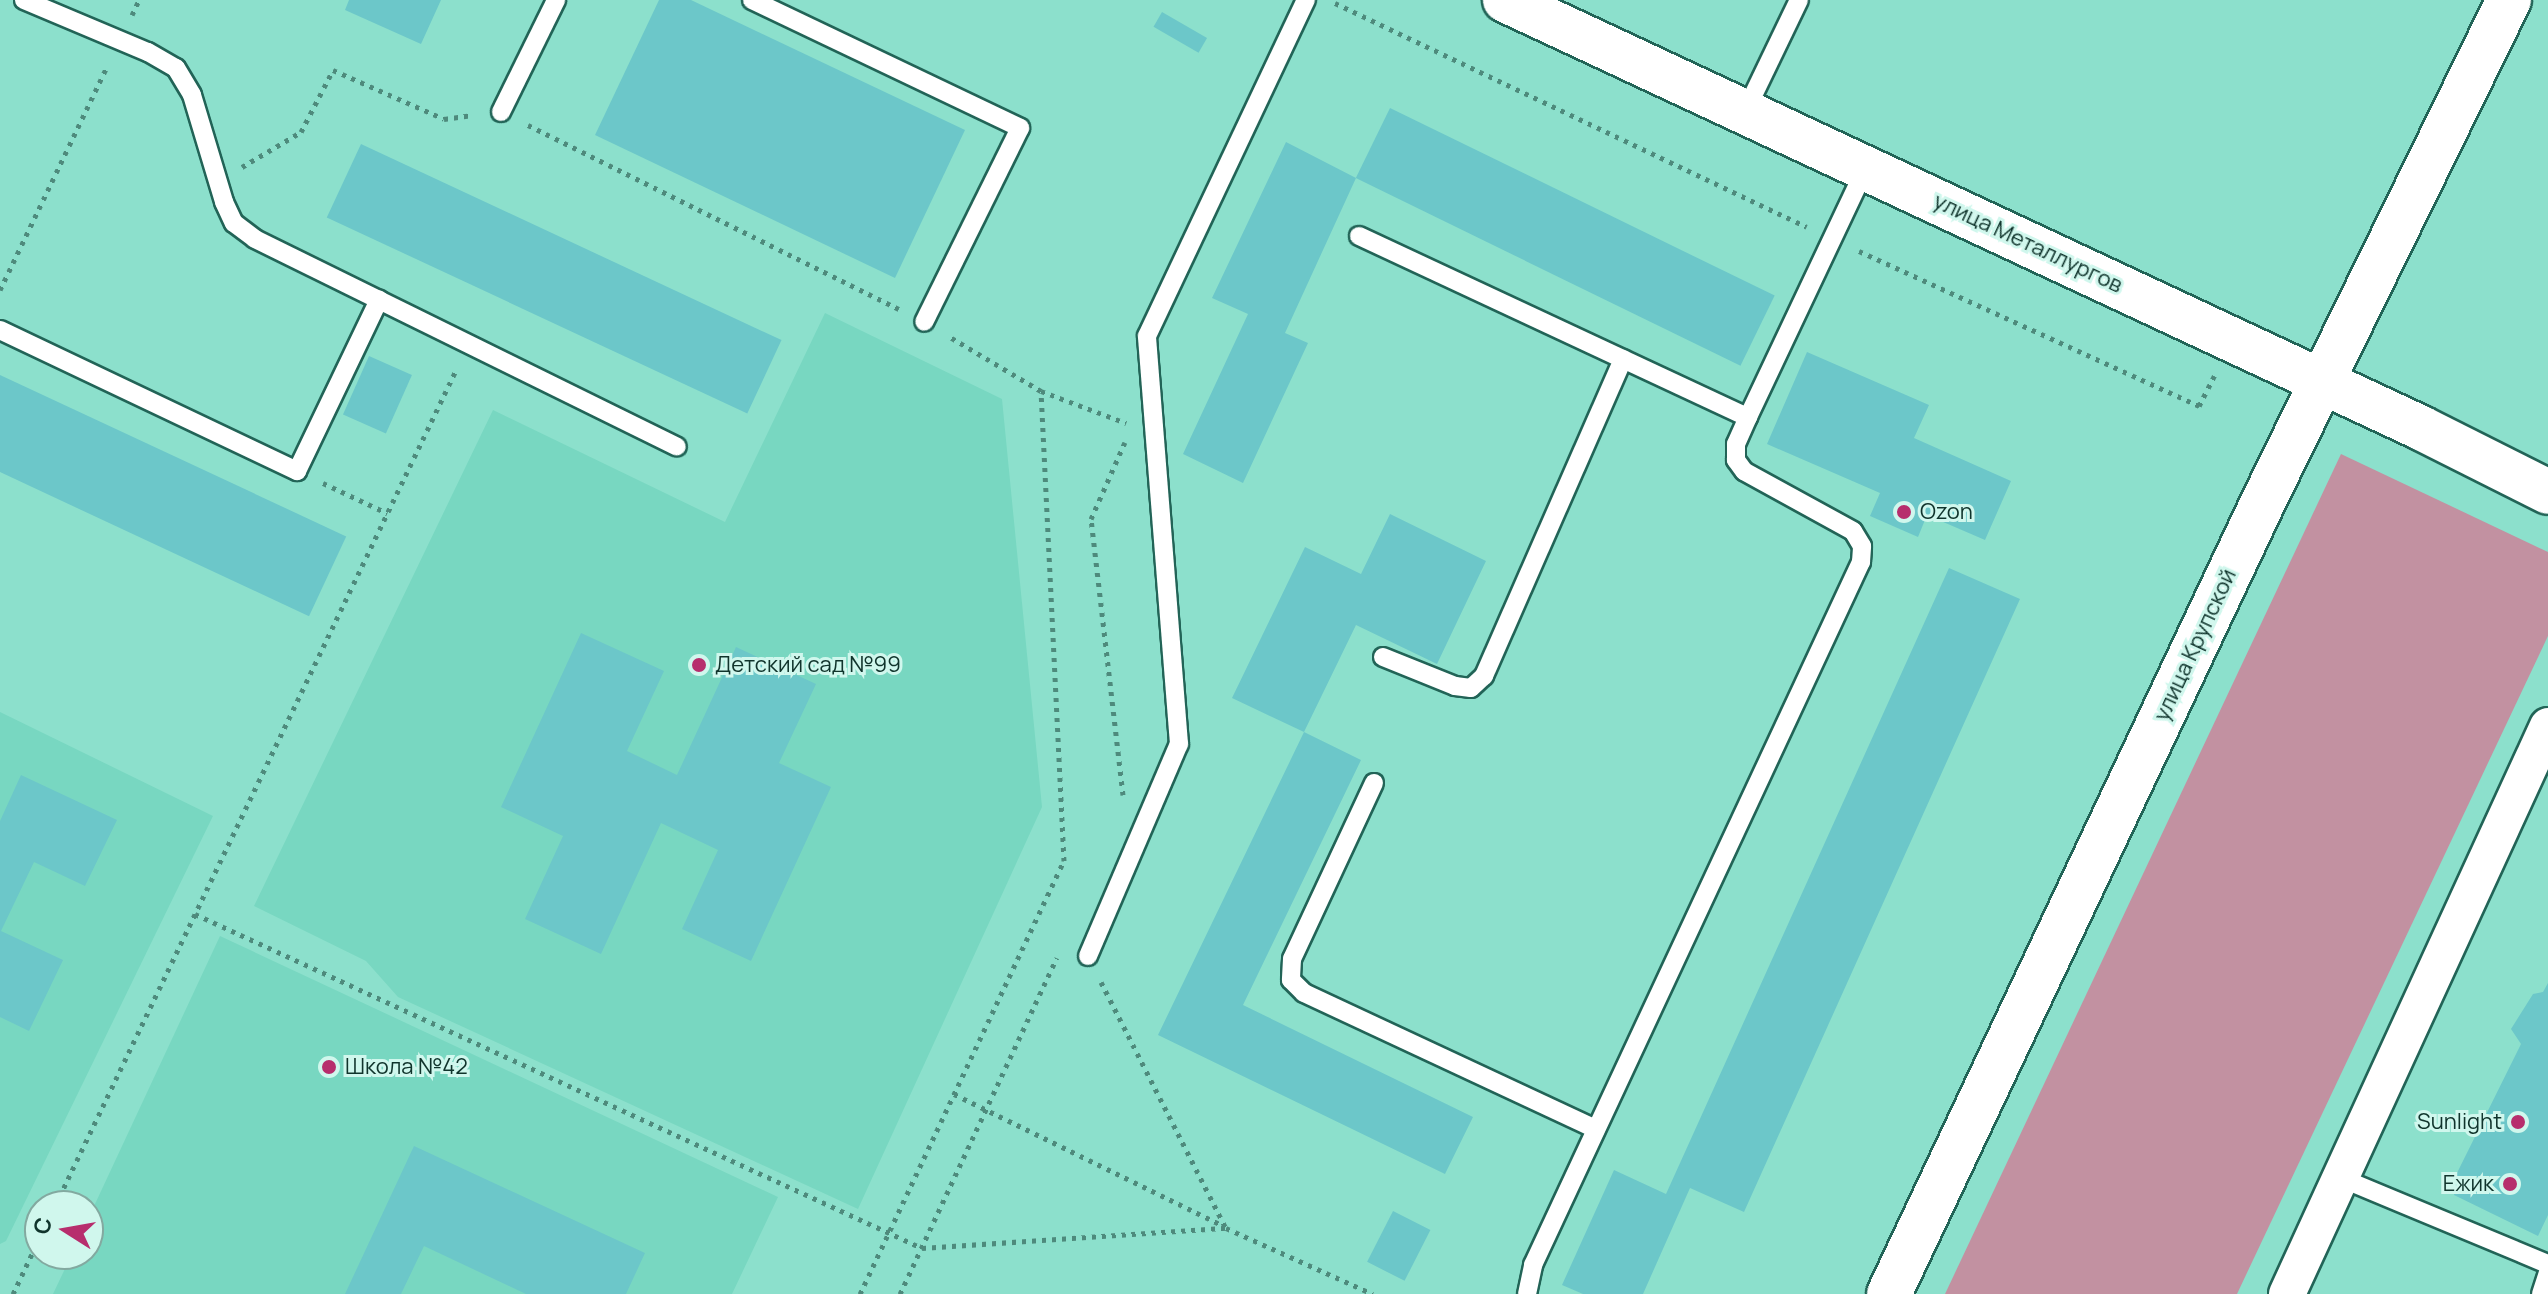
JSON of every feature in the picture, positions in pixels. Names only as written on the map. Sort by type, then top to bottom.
[{"type":"main road","name":"улица Металлургов","points":[[1505,0],[2322,381],[2548,492]]},
{"type":"main road","name":"улица Крупской","points":[[1889,1294],[2322,381],[2509,0]]},
{"type":"street","points":[[2287,1294],[2548,726]]},
{"type":"lane","points":[[24,0],[176,68],[192,95],[217,181],[234,223],[244,231],[677,447]]},
{"type":"lane","points":[[501,112],[556,0]]},
{"type":"lane","points":[[752,0],[1020,128],[924,322]]},
{"type":"lane","points":[[1088,956],[1179,744],[1147,336],[1306,0]]},
{"type":"lane","points":[[1746,110],[1799,0]]},
{"type":"lane","points":[[1527,1294],[1533,1265],[1861,562],[1862,546],[1853,531],[1744,471],[1736,460],[1736,444],[1866,167]]},
{"type":"lane","points":[[1359,236],[1748,417]]},
{"type":"lane","points":[[0,330],[297,471],[379,300]]},
{"type":"lane","points":[[1383,657],[1455,686],[1471,688],[1484,676],[1623,359]]},
{"type":"lane","points":[[1374,783],[1292,959],[1291,980],[1304,993],[1596,1129]]},
{"type":"lane","points":[[2341,1178],[2548,1264]]},
{"type":"lane","points":[[2541,1294],[2548,1272]]},
{"type":"path","points":[[0,290],[139,0]]},
{"type":"path","points":[[1329,0],[1832,239],[2199,406],[2222,360],[2228,337]]},
{"type":"path","points":[[217,181],[301,132],[333,70],[444,119],[501,112],[924,322],[1041,391],[1132,425]]},
{"type":"path","points":[[63,1190],[468,344]]},
{"type":"path","points":[[1124,797],[1091,519],[1151,383]]},
{"type":"path","points":[[860,1294],[1064,861],[1041,391]]},
{"type":"path","points":[[297,471],[387,513]]},
{"type":"path","points":[[195,914],[922,1248],[1226,1228]]},
{"type":"path","points":[[900,1294],[1059,954]]},
{"type":"path","points":[[1088,956],[1226,1228]]},
{"type":"path","points":[[954,1094],[1226,1228],[1373,1294]]},
{"type":"path","points":[[13,1294],[24,1270]]},
{"type":"shaded area","name":"Детский сад №99","points":[[825,313],[1002,399],[1042,807],[858,1209],[398,997],[366,961],[254,906],[493,410],[725,522]]},
{"type":"shaded area","points":[[2341,454],[2548,552],[2548,636],[2237,1294],[1945,1294]]},
{"type":"shaded area","points":[[0,712],[213,816],[31,1190],[24,1190],[24,1204],[6,1241],[0,1244]]},
{"type":"shaded area","name":"Школа №42","points":[[220,936],[778,1197],[732,1294],[53,1294],[64,1270],[104,1270],[104,1190],[102,1190]]},
{"type":"building","points":[[349,0],[441,0],[421,44],[345,10]]},
{"type":"building","points":[[659,0],[691,0],[965,130],[895,278],[595,135]]},
{"type":"building","points":[[1162,12],[1207,38],[1199,53],[1154,27]]},
{"type":"building","points":[[1390,108],[1775,296],[1740,366],[1356,178]]},
{"type":"building","points":[[1286,142],[1356,178],[1285,333],[1308,343],[1243,483],[1183,454],[1248,314],[1212,298]]},
{"type":"building","points":[[361,144],[782,340],[747,414],[327,217]]},
{"type":"building","points":[[1807,352],[1929,405],[1914,438],[2011,481],[1985,540],[1927,515],[1918,537],[1870,516],[1880,493],[1767,444]]},
{"type":"building","points":[[369,356],[412,375],[386,434],[343,414]]},
{"type":"building","points":[[0,375],[346,536],[309,616],[0,472]]},
{"type":"building","points":[[1390,514],[1486,561],[1437,664],[1356,625],[1304,732],[1232,698],[1305,547],[1361,574]]},
{"type":"building","points":[[1949,568],[2020,599],[1744,1212],[1690,1188],[1643,1294],[1583,1294],[1562,1285],[1614,1170],[1666,1194]]},
{"type":"building","points":[[581,633],[664,671],[627,751],[677,775],[736,647],[816,684],[779,763],[831,787],[751,961],[682,929],[718,850],[661,823],[601,954],[525,919],[563,836],[501,807]]},
{"type":"building","points":[[1304,732],[1361,760],[1243,1005],[1473,1117],[1445,1174],[1158,1035]]},
{"type":"building","points":[[21,775],[117,820],[85,886],[34,862],[1,931],[63,960],[29,1031],[0,1017],[0,821]]},
{"type":"building","points":[[2548,983],[2548,1215],[2538,1236],[2454,1195],[2457,1173],[2521,1044],[2511,1029],[2533,994],[2543,992]]},
{"type":"building","points":[[414,1146],[645,1253],[626,1294],[526,1294],[424,1246],[401,1294],[345,1294]]},
{"type":"building","points":[[1393,1211],[1430,1230],[1405,1281],[1367,1262]]},
{"type":"place","name":"Ozon","points":[[1904,512]]},
{"type":"place","name":"Детский сад №99","points":[[699,665]]},
{"type":"place","name":"Школа №42","points":[[329,1067]]},
{"type":"place","name":"Sunlight","points":[[2518,1122]]},
{"type":"place","name":"Ежик","points":[[2510,1184]]}]
